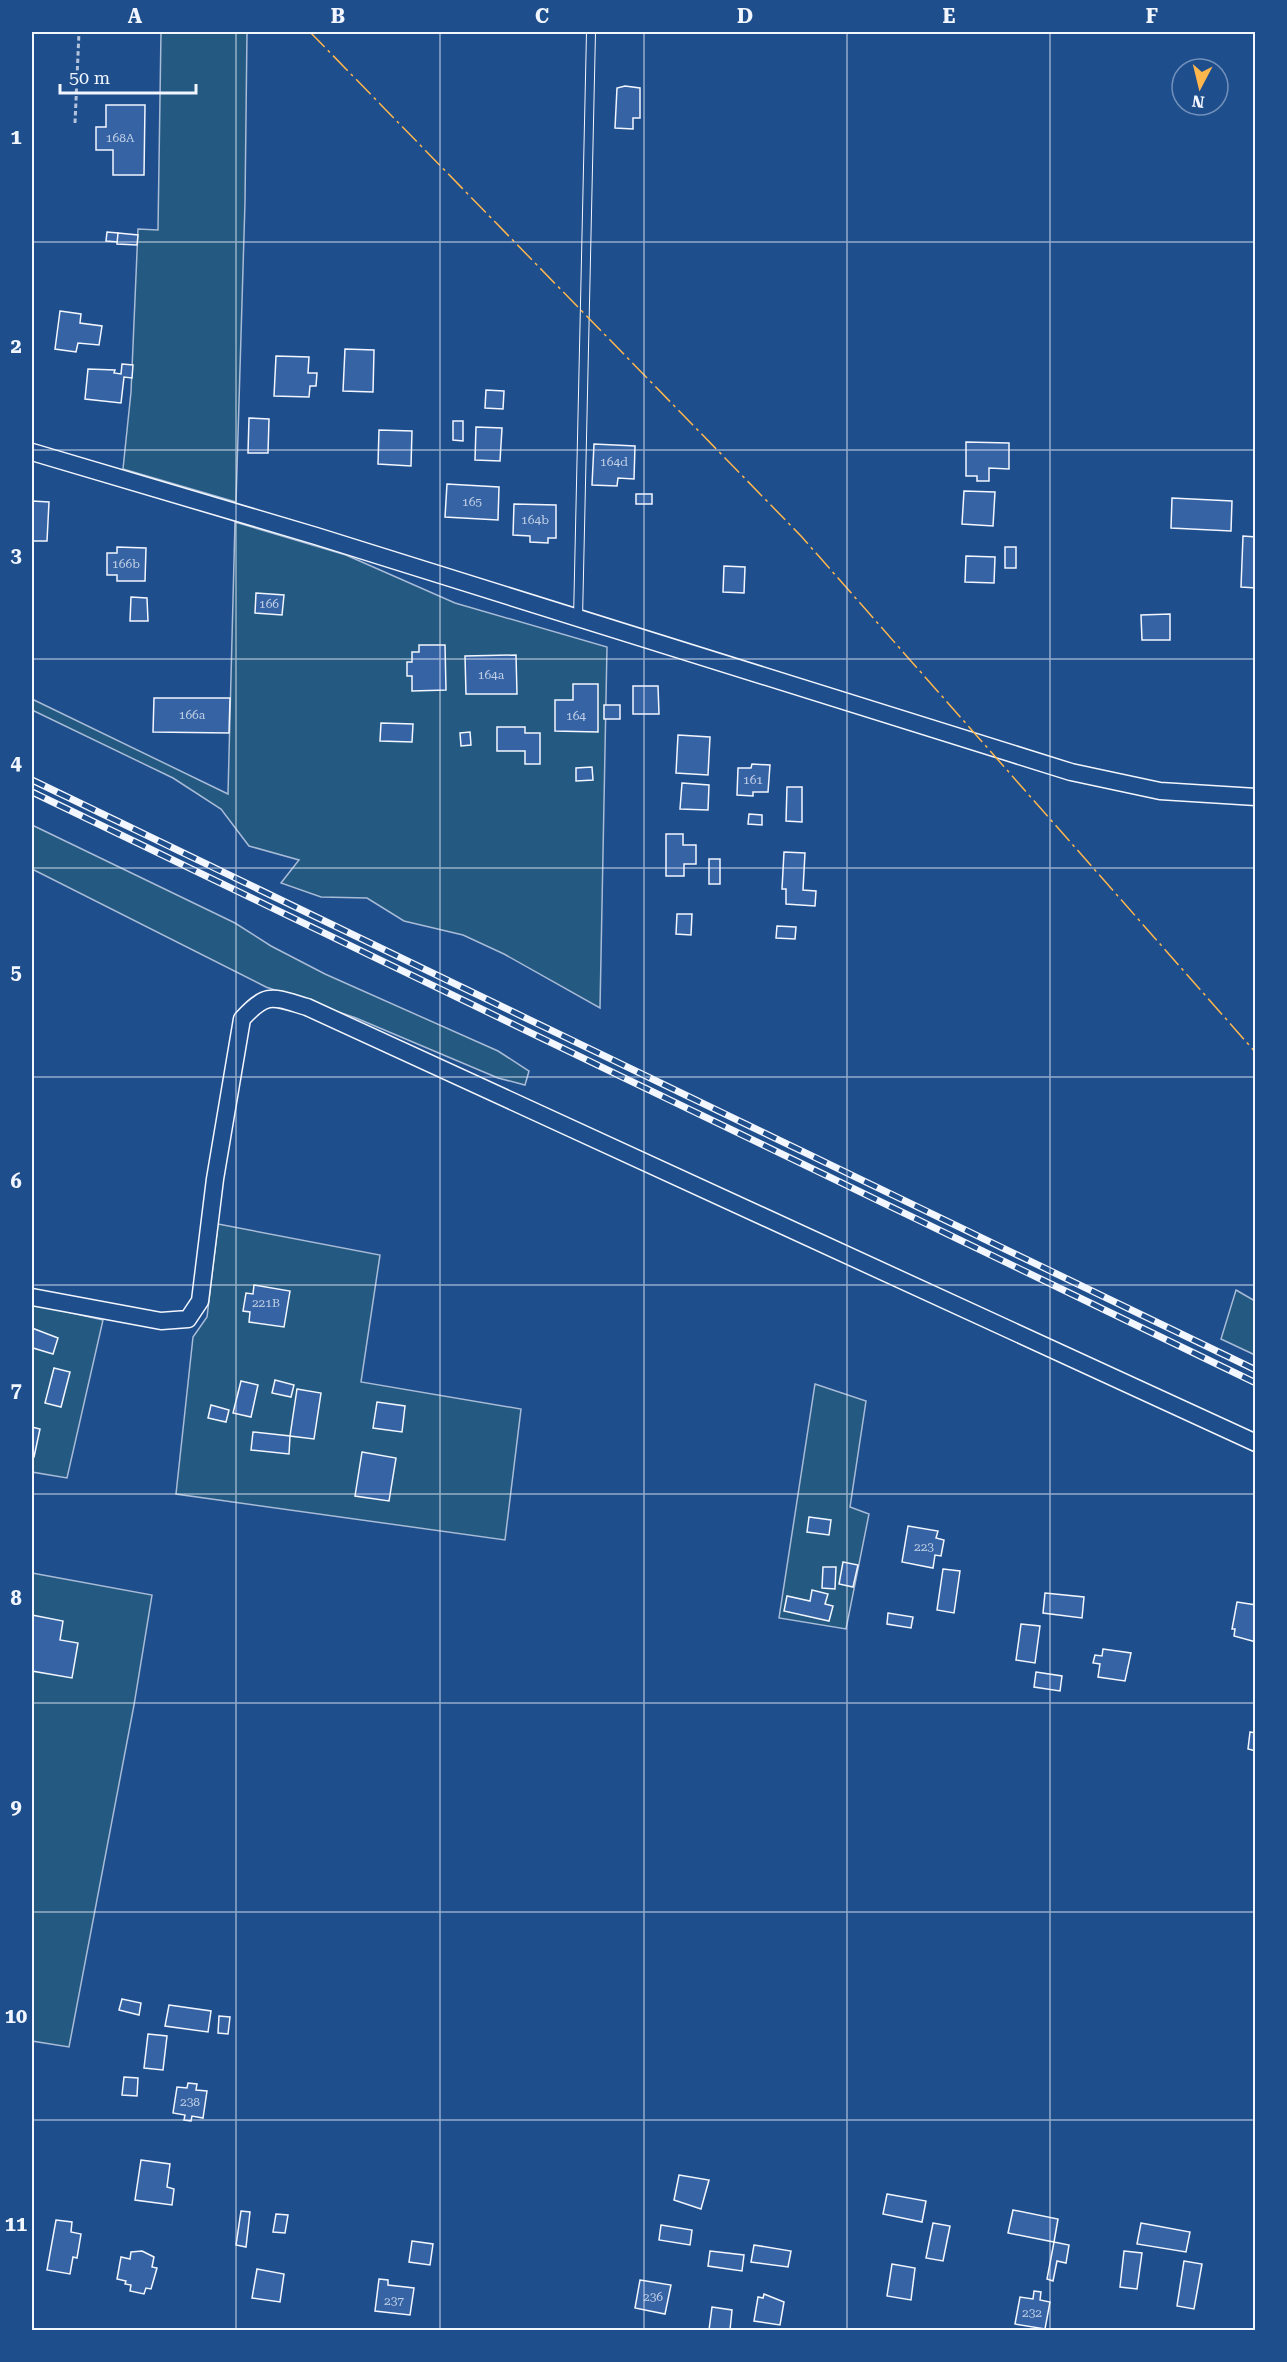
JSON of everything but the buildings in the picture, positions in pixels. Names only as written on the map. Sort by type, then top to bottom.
[{"type":"street","points":[[32,452],[316,536],[1081,775],[1160,791],[1256,797]]},
{"type":"street","points":[[32,1297],[151,1320],[188,1319],[200,1301],[214,1179],[242,1019],[258,1002],[276,998],[307,1007],[1256,1443]]},
{"type":"lane","points":[[578,619],[591,32]]},
{"type":"path","points":[[75,123],[79,32]]},
{"type":"shaded area","points":[[161,32],[247,32],[245,202],[236,502],[123,469],[131,392],[138,229],[158,230]]},
{"type":"shaded area","points":[[235,522],[346,555],[455,603],[607,647],[600,1008],[504,954],[463,935],[404,921],[367,898],[321,897],[281,883],[299,860],[249,846],[221,809],[173,778],[32,710],[32,699],[228,794]]},
{"type":"shaded area","points":[[32,825],[235,923],[271,946],[325,974],[498,1051],[529,1071],[525,1085],[498,1078],[356,1018],[266,987],[32,869]]},
{"type":"shaded area","points":[[218,1224],[380,1255],[361,1382],[521,1409],[505,1540],[176,1494],[193,1337],[207,1317]]},
{"type":"shaded area","points":[[1236,1290],[1255,1301],[1255,1355],[1221,1339]]},
{"type":"shaded area","points":[[32,1304],[103,1320],[67,1478],[32,1472]]},
{"type":"shaded area","points":[[815,1384],[866,1401],[850,1507],[869,1514],[846,1629],[779,1618]]},
{"type":"shaded area","points":[[32,1573],[152,1595],[134,1705],[69,2047],[32,2041]]},
{"type":"railway","points":[[32,780],[1256,1370]]},
{"type":"railway","points":[[32,792],[1256,1383]]},
{"type":"power","points":[[310,32],[801,536],[1256,1053]]}]
